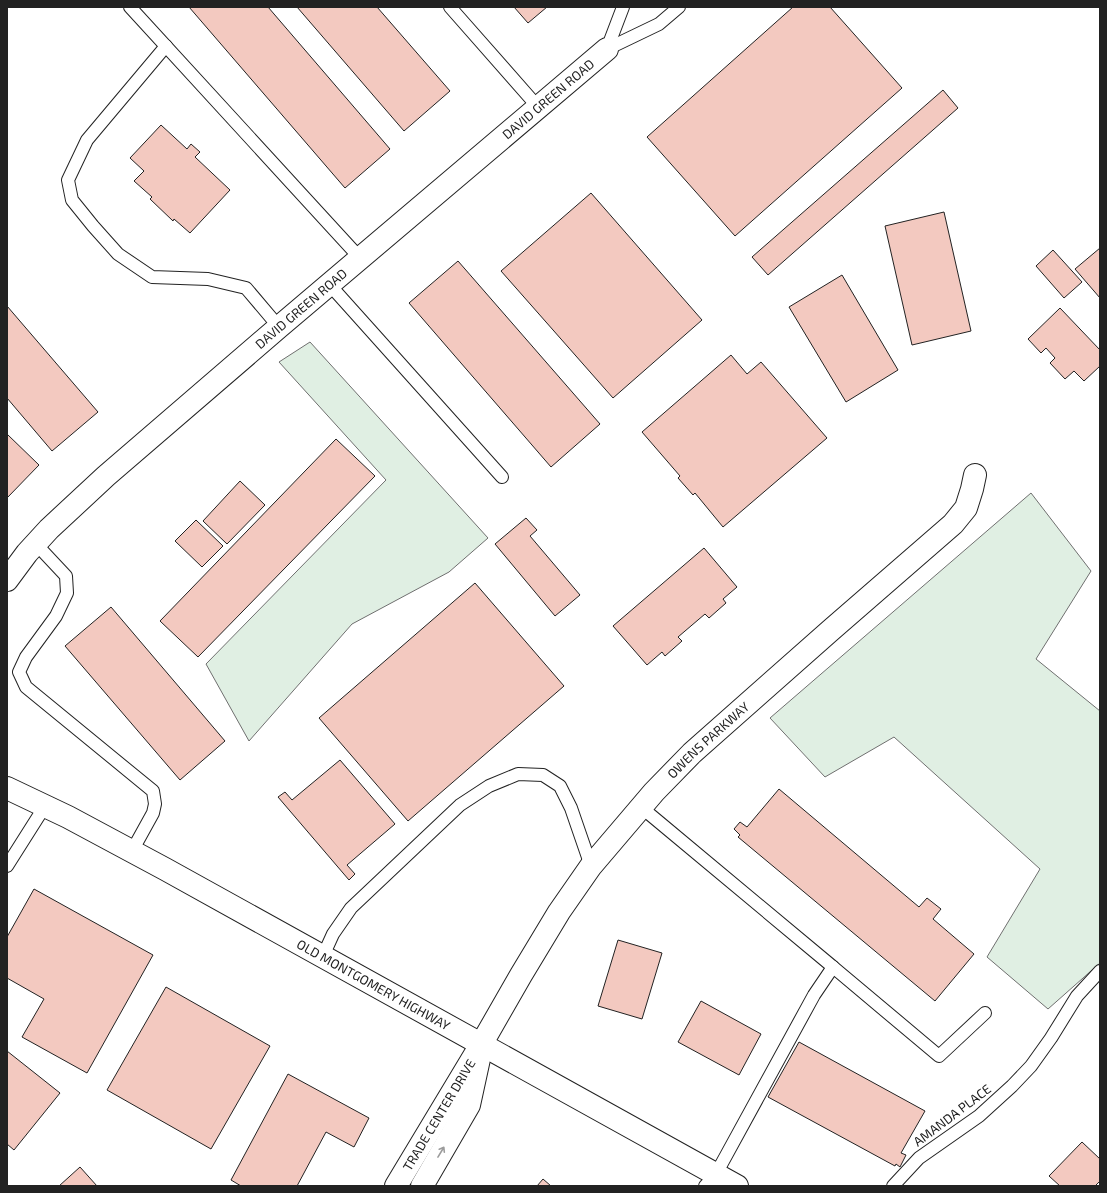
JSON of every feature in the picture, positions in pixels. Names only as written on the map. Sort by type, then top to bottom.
[{"type":"street","name":"DAVID GREEN ROAD","points":[[7,580],[27,553],[106,476],[279,326],[607,49]]},
{"type":"street","name":"OWENS PARKWAY","points":[[482,1044],[511,992],[591,866],[641,808],[692,753],[953,524],[966,508],[975,475]]},
{"type":"street","name":"OLD MONTGOMERY HIGHWAY","points":[[7,788],[132,851],[482,1044],[710,1180],[737,1186]]},
{"type":"street","name":"TRADE CENTER DRIVE","points":[[396,1186],[482,1044]]},
{"type":"street","points":[[422,1186],[469,1105],[482,1044]]},
{"type":"lane","points":[[130,7],[360,258]]},
{"type":"lane","points":[[450,7],[538,107]]},
{"type":"lane","points":[[607,49],[623,7]]},
{"type":"lane","points":[[607,49],[659,24],[679,7]]},
{"type":"lane","points":[[166,46],[87,140],[68,180],[72,200],[118,254],[152,277],[208,279],[246,288],[279,326]]},
{"type":"lane","points":[[329,284],[502,477]]},
{"type":"lane","points":[[36,544],[66,576],[67,593],[56,616],[26,657],[19,672],[26,687],[153,791],[155,804],[153,813],[132,851]]},
{"type":"lane","points":[[323,956],[333,934],[351,908],[460,805],[489,786],[518,774],[543,775],[560,786],[571,808],[591,866]]},
{"type":"lane","points":[[7,866],[45,806]]},
{"type":"lane","points":[[641,808],[939,1056],[986,1013]]},
{"type":"lane","points":[[710,1180],[814,995],[833,967]]},
{"type":"lane","name":"AMANDA PLACE","points":[[893,1186],[919,1158],[979,1116],[1012,1086],[1031,1066],[1051,1038],[1077,996],[1100,971]]},
{"type":"green space","points":[[310,342],[488,538],[449,572],[352,624],[249,741],[206,664],[386,480],[279,362]]},
{"type":"green space","points":[[1031,493],[1091,571],[1036,659],[1100,711],[1100,963],[1048,1009],[987,957],[1040,869],[894,737],[825,777],[770,718]]},
{"type":"building","points":[[189,7],[268,7],[390,149],[345,188]]},
{"type":"building","points":[[297,7],[377,7],[450,91],[404,131]]},
{"type":"building","points":[[514,7],[547,7],[528,23]]},
{"type":"building","points":[[793,7],[830,7],[902,88],[735,236],[647,137]]},
{"type":"building","points":[[943,90],[958,108],[768,275],[752,257]]},
{"type":"building","points":[[161,125],[187,149],[191,144],[200,152],[195,157],[230,190],[190,233],[174,219],[173,221],[150,199],[152,197],[134,181],[144,171],[130,158]]},
{"type":"building","points":[[591,193],[702,320],[613,398],[501,271]]},
{"type":"building","points":[[944,212],[971,331],[912,345],[885,226]]},
{"type":"building","points":[[1100,248],[1100,298],[1075,269]]},
{"type":"building","points":[[1053,250],[1082,282],[1064,298],[1036,266]]},
{"type":"building","points":[[458,261],[600,424],[551,467],[409,303]]},
{"type":"building","points":[[842,275],[898,370],[846,402],[789,307]]},
{"type":"building","points":[[7,306],[98,412],[52,451],[7,398]]},
{"type":"building","points":[[1060,308],[1100,350],[1100,366],[1084,381],[1074,371],[1065,379],[1050,363],[1055,358],[1046,348],[1041,353],[1028,339]]},
{"type":"building","points":[[731,355],[747,374],[761,362],[827,438],[723,527],[695,493],[693,495],[678,478],[680,476],[642,432]]},
{"type":"building","points":[[7,434],[39,465],[7,498]]},
{"type":"building","points":[[336,439],[375,476],[198,657],[160,621]]},
{"type":"building","points":[[240,481],[265,505],[227,544],[203,521]]},
{"type":"building","points":[[526,518],[537,530],[530,536],[580,595],[555,616],[495,544]]},
{"type":"building","points":[[196,520],[223,546],[202,567],[175,541]]},
{"type":"building","points":[[704,548],[737,587],[723,599],[726,603],[709,618],[705,614],[678,637],[682,641],[665,656],[662,652],[647,665],[613,626]]},
{"type":"building","points":[[475,583],[564,686],[408,821],[319,718]]},
{"type":"building","points":[[111,607],[225,741],[180,780],[65,646]]},
{"type":"building","points":[[340,760],[395,824],[347,865],[355,874],[349,880],[278,797],[285,792],[292,800]]},
{"type":"building","points":[[779,789],[919,907],[927,898],[941,909],[933,919],[974,954],[935,1001],[738,837],[740,835],[734,829],[740,822],[747,827]]},
{"type":"building","points":[[34,889],[153,955],[87,1073],[22,1037],[44,999],[7,978],[7,937]]},
{"type":"building","points":[[618,940],[662,953],[642,1019],[598,1006]]},
{"type":"building","points":[[166,987],[270,1046],[211,1149],[107,1090]]},
{"type":"building","points":[[701,1001],[761,1034],[739,1075],[678,1042]]},
{"type":"building","points":[[799,1042],[925,1111],[901,1153],[906,1155],[900,1167],[896,1164],[895,1166],[768,1097]]},
{"type":"building","points":[[7,1051],[60,1093],[14,1150],[7,1144]]},
{"type":"building","points":[[288,1074],[369,1118],[354,1147],[326,1132],[297,1186],[241,1186],[231,1180]]},
{"type":"building","points":[[1082,1142],[1100,1159],[1100,1181],[1095,1186],[1060,1186],[1049,1176]]},
{"type":"building","points":[[80,1167],[97,1186],[59,1186]]},
{"type":"building","points":[[543,1179],[551,1186],[537,1186]]}]
